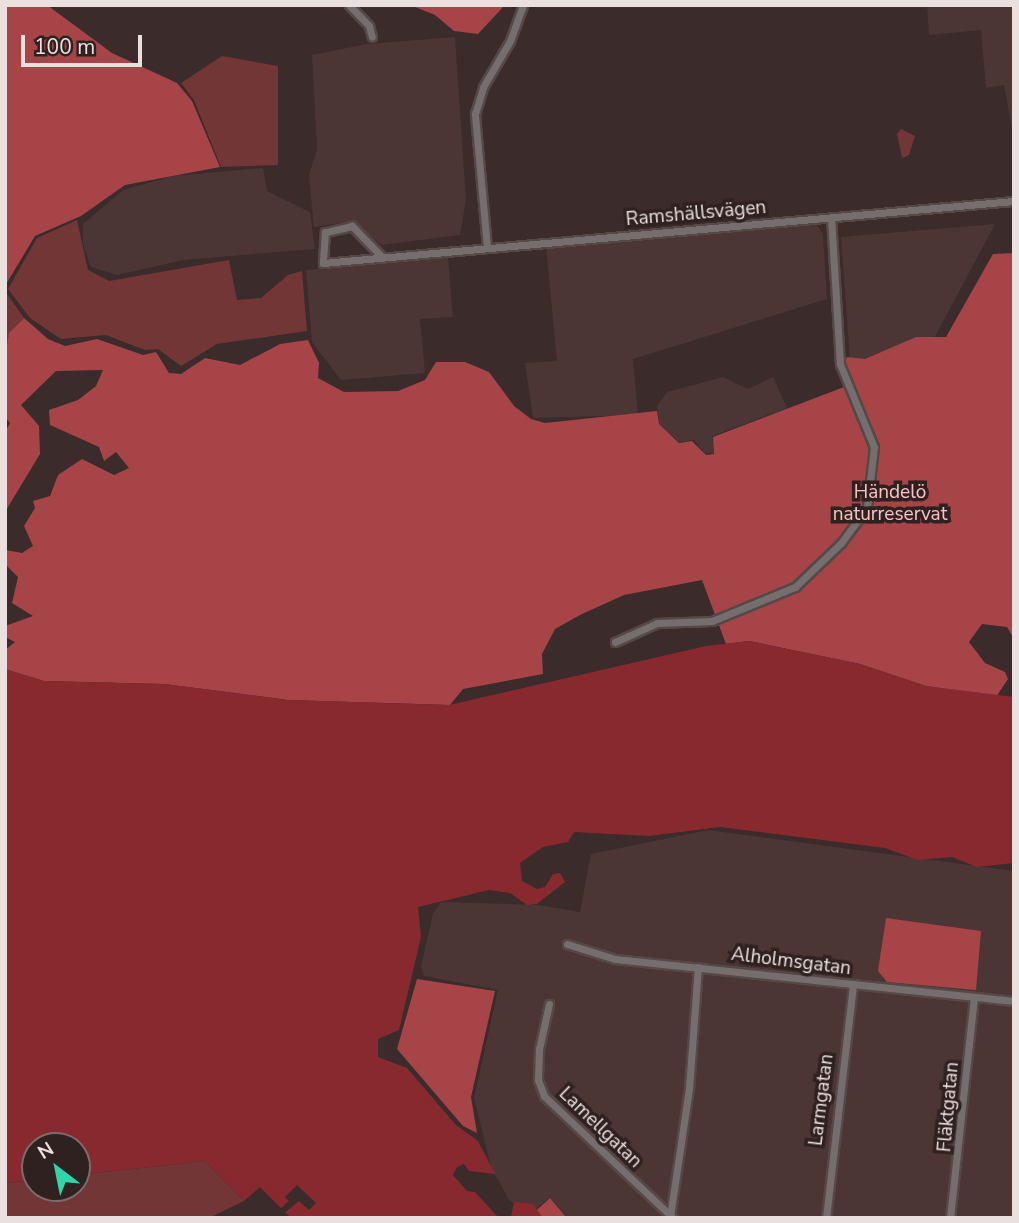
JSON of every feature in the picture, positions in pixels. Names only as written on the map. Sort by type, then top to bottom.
[{"type":"street","points":[[349,5],[369,26],[372,37]]},
{"type":"street","points":[[487,247],[475,114],[483,86],[510,41],[523,5]]},
{"type":"street","name":"Ramshällsvägen","points":[[381,256],[352,226],[325,232],[323,263],[1014,201]]},
{"type":"street","points":[[615,642],[657,623],[712,621],[795,587],[832,553],[867,508],[874,447],[840,364],[831,218]]},
{"type":"street","name":"Alholmsgatan","points":[[567,944],[615,959],[1014,1001]]},
{"type":"street","points":[[671,1217],[689,1089],[698,967]]},
{"type":"street","name":"Larmgatan","points":[[826,1218],[852,985]]},
{"type":"street","name":"Fläktgatan","points":[[950,1218],[974,998]]},
{"type":"street","name":"Lamellgatan","points":[[549,1004],[539,1059],[538,1080],[544,1096],[671,1217]]},
{"type":"shaded area","points":[[927,5],[1014,5],[1014,139],[1004,85],[986,88],[981,30],[929,35]]},
{"type":"shaded area","points":[[455,37],[466,200],[460,235],[381,245],[353,221],[314,227],[309,175],[317,150],[312,55],[367,44]]},
{"type":"shaded area","points":[[222,56],[278,66],[278,165],[221,167],[194,100],[181,83]]},
{"type":"shaded area","points":[[901,129],[915,136],[909,155],[902,158],[897,134]]},
{"type":"shaded area","points":[[263,168],[267,191],[310,212],[315,249],[183,260],[117,275],[91,267],[83,244],[83,224],[123,190],[173,176]]},
{"type":"shaded area","points":[[77,220],[88,270],[109,281],[229,260],[237,300],[261,298],[288,275],[302,271],[307,331],[217,344],[181,366],[158,349],[145,350],[106,335],[61,339],[30,318],[8,289],[37,238]]},
{"type":"shaded area","points":[[816,224],[823,234],[827,299],[633,359],[638,415],[533,418],[525,363],[557,361],[546,246]]},
{"type":"shaded area","points":[[995,224],[931,344],[850,362],[841,237]]},
{"type":"shaded area","points":[[448,258],[453,317],[420,319],[425,373],[341,380],[312,342],[306,270]]},
{"type":"shaded area","points":[[5,291],[24,318],[9,333],[5,367]]},
{"type":"shaded area","points":[[723,377],[748,389],[773,377],[787,408],[712,436],[714,453],[705,453],[694,440],[679,442],[659,424],[657,406],[667,392]]},
{"type":"shaded area","points":[[749,641],[860,664],[926,686],[1014,697],[1014,863],[977,867],[952,857],[918,860],[885,848],[720,827],[649,836],[574,832],[568,842],[543,847],[520,863],[522,881],[537,889],[545,887],[553,874],[560,873],[565,882],[537,904],[527,905],[510,893],[489,890],[418,907],[421,937],[399,1030],[378,1039],[378,1057],[407,1068],[456,1125],[478,1141],[495,1174],[469,1171],[464,1164],[457,1167],[453,1175],[467,1191],[475,1192],[498,1217],[511,1217],[514,1202],[533,1204],[543,1218],[291,1218],[260,1187],[244,1201],[205,1161],[91,1173],[91,1132],[21,1132],[21,1181],[5,1183],[5,669],[44,681],[164,684],[288,700],[449,705],[706,646]]},
{"type":"shaded area","points":[[708,830],[1014,871],[1014,1218],[568,1218],[550,1197],[529,1215],[509,1200],[491,1167],[474,1098],[498,990],[424,976],[421,966],[433,914],[441,902],[539,905],[580,912],[591,854]]},
{"type":"shaded area","points":[[205,1161],[244,1201],[209,1218],[5,1218],[5,1183],[21,1181],[21,1202],[91,1202],[91,1173]]},
{"type":"green space","points":[[5,5],[47,5],[112,53],[177,83],[192,101],[220,167],[125,185],[81,216],[35,236],[5,286]]},
{"type":"green space","points":[[410,5],[505,5],[478,34],[454,31],[435,15]]},
{"type":"green space","name":"Händelö naturreservat","points":[[1014,253],[1014,639],[1007,627],[982,624],[969,642],[985,663],[1005,672],[1008,679],[996,697],[926,686],[860,664],[749,641],[726,644],[702,580],[624,595],[580,615],[555,629],[542,654],[543,674],[463,689],[450,705],[288,700],[164,684],[44,681],[5,669],[5,650],[15,642],[5,637],[5,626],[33,616],[12,603],[18,577],[5,564],[5,550],[22,553],[33,546],[24,526],[35,508],[33,501],[50,496],[58,475],[82,459],[114,475],[129,468],[116,452],[104,461],[99,447],[50,425],[49,410],[78,400],[96,386],[103,370],[56,371],[21,405],[39,426],[40,454],[5,512],[5,432],[10,423],[5,417],[7,345],[9,333],[24,318],[48,339],[65,346],[97,339],[143,355],[156,352],[169,373],[181,374],[205,358],[240,365],[280,344],[308,340],[319,363],[318,378],[344,392],[398,391],[425,380],[436,362],[465,362],[489,372],[514,406],[531,419],[545,423],[657,411],[659,424],[679,443],[692,441],[706,455],[714,454],[713,437],[852,384],[844,364],[847,357],[865,359],[916,337],[946,337],[993,254]]},
{"type":"green space","points":[[886,918],[981,931],[976,990],[887,982],[878,971]]},
{"type":"green space","points":[[417,979],[495,991],[471,1097],[477,1133],[463,1126],[397,1049]]},
{"type":"green space","points":[[550,1198],[567,1218],[530,1216]]},
{"type":"pier","points":[[297,1185],[316,1203],[309,1210],[299,1201],[283,1214],[279,1210],[289,1201],[285,1197]]}]
